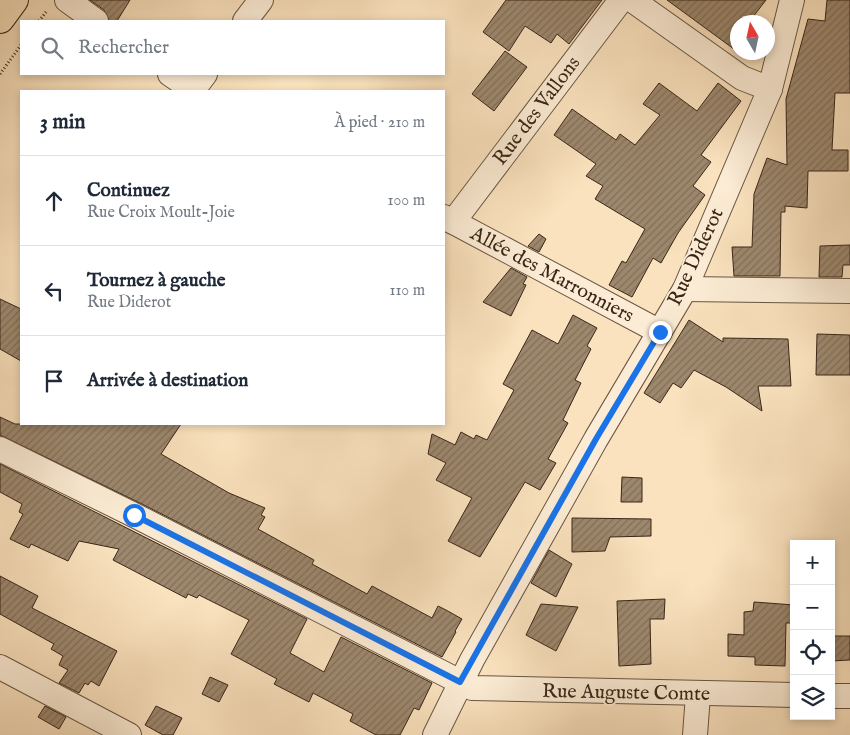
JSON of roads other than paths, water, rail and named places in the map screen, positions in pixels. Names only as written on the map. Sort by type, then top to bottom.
[{"type":"main road","points":[[0,19],[14,0]]},
{"type":"street","points":[[67,0],[95,20]]},
{"type":"street","points":[[245,20],[260,0]]},
{"type":"street","name":"Rue des Vallons","points":[[449,220],[621,0]]},
{"type":"street","points":[[632,0],[742,78],[770,89]]},
{"type":"street","name":"Rue Diderot","points":[[435,735],[460,682],[592,448],[685,289],[770,89],[792,0]]},
{"type":"street","points":[[173,75],[198,85]]},
{"type":"street","name":"Allée des Marronniers","points":[[449,220],[660,332]]},
{"type":"street","points":[[685,289],[850,291]]},
{"type":"street","name":"Rue Auguste Comte","points":[[0,449],[134,515],[472,688],[790,696]]},
{"type":"street","points":[[0,666],[129,735]]},
{"type":"street","points":[[695,735],[698,695]]},
{"type":"street","points":[[835,696],[850,696]]}]
